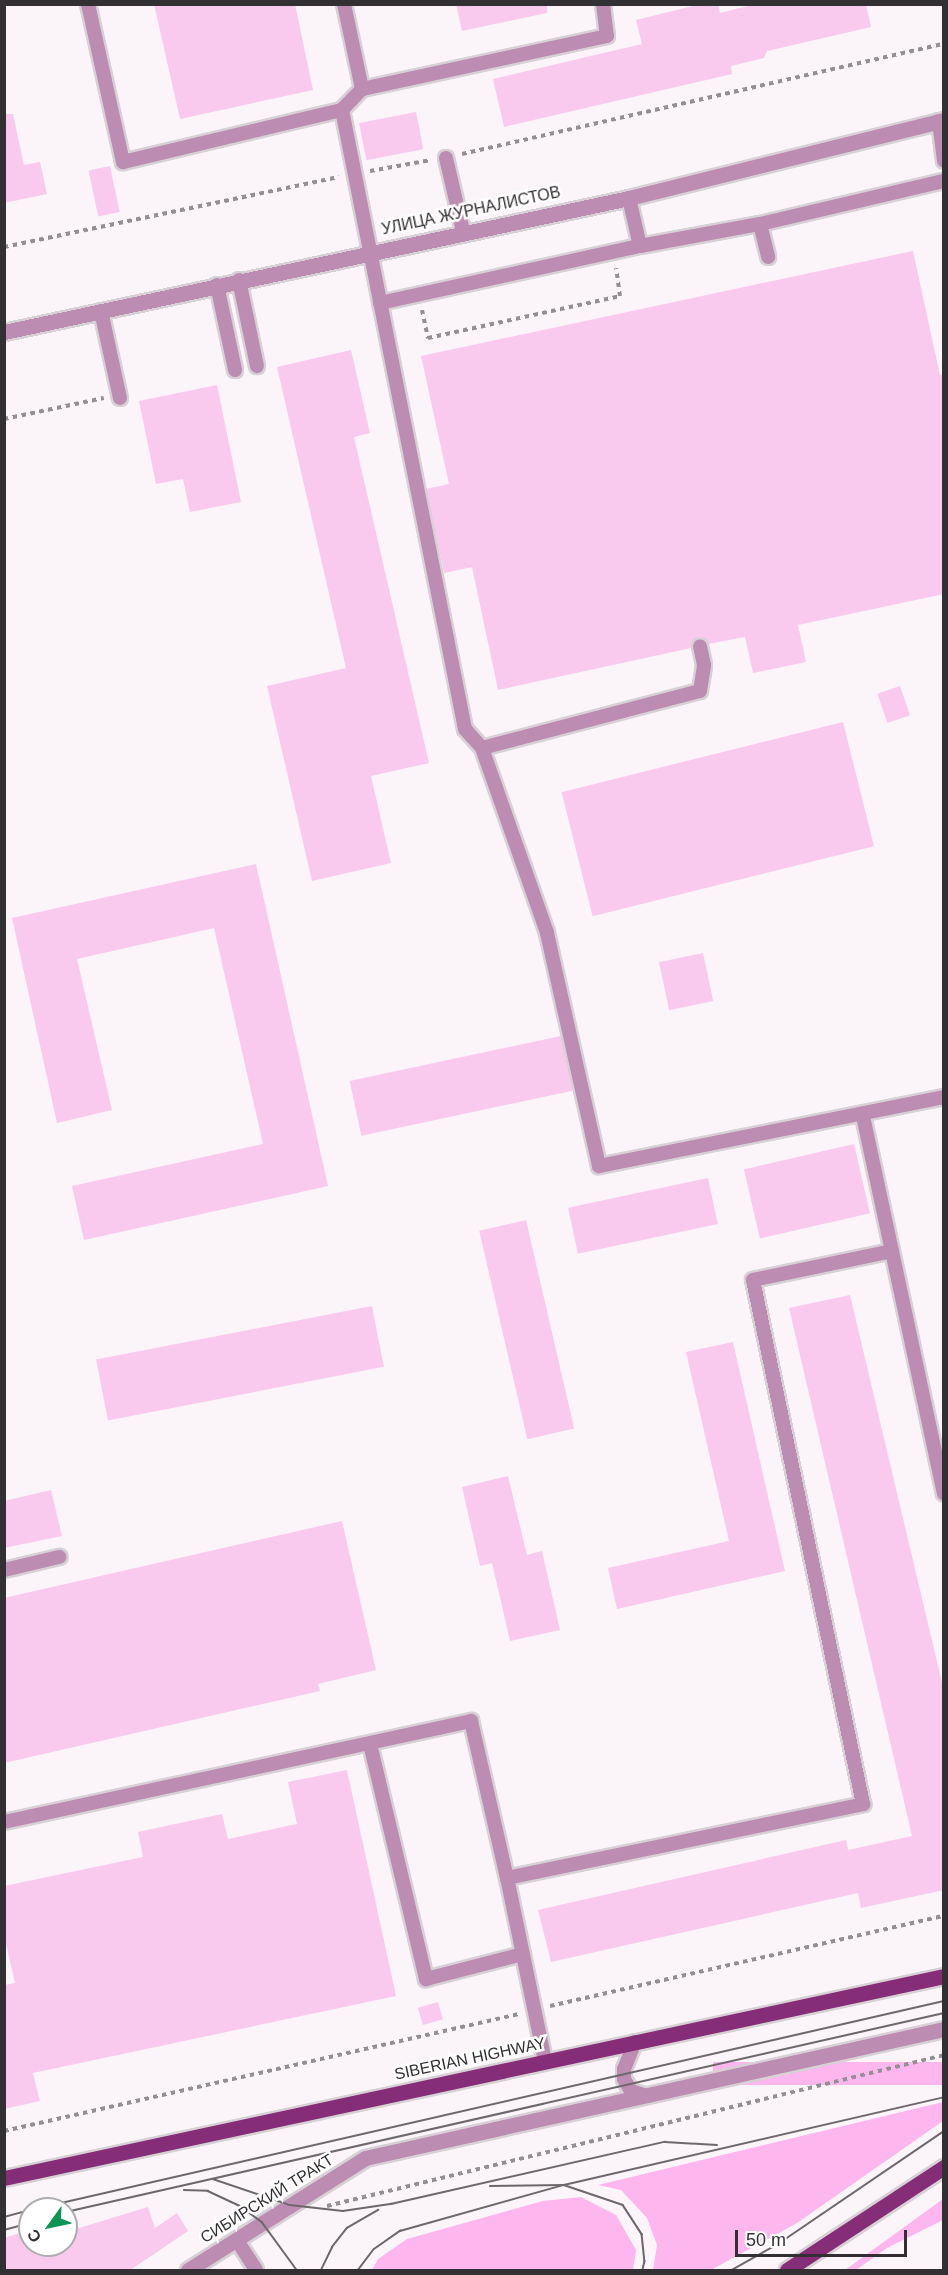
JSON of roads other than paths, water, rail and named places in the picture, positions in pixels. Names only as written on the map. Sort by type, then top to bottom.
[{"type":"main road","name":"SIBERIAN HIGHWAY","points":[[4,2178],[944,1976]]},
{"type":"main road","points":[[788,2271],[944,2167]]},
{"type":"street","name":"УЛИЦА ЖУРНАЛИСТОВ","points":[[4,332],[372,250],[629,198],[941,121]]},
{"type":"street","points":[[646,2096],[944,2029]]},
{"type":"street","name":"СИБИРСКИЙ ТРАКТ","points":[[188,2271],[365,2158],[646,2096]]},
{"type":"lane","points":[[88,4],[123,162],[342,110],[362,89],[607,36],[603,4]]},
{"type":"lane","points":[[344,4],[362,89]]},
{"type":"lane","points":[[342,110],[372,250],[380,303],[465,729],[482,748],[547,933],[599,1166],[863,1116],[944,1097]]},
{"type":"lane","points":[[941,121],[944,161]]},
{"type":"lane","points":[[446,158],[463,231]]},
{"type":"lane","points":[[380,303],[640,246],[760,224],[944,181]]},
{"type":"lane","points":[[629,198],[640,246]]},
{"type":"lane","points":[[760,224],[768,257]]},
{"type":"lane","points":[[239,280],[256,366]]},
{"type":"lane","points":[[217,285],[235,370]]},
{"type":"lane","points":[[101,311],[120,396]]},
{"type":"lane","points":[[482,748],[700,691],[704,665],[700,646]]},
{"type":"lane","points":[[863,1116],[944,1493]]},
{"type":"lane","points":[[507,1878],[863,1804],[753,1280],[892,1251]]},
{"type":"lane","points":[[4,1570],[59,1557]]},
{"type":"lane","points":[[4,1822],[471,1721],[545,2061]]},
{"type":"lane","points":[[370,1744],[426,1978],[523,1954]]},
{"type":"lane","points":[[635,2042],[624,2069],[624,2079],[631,2091],[646,2096]]},
{"type":"lane","points":[[238,2242],[256,2271]]},
{"type":"tram line","points":[[78,2199],[944,2001]]},
{"type":"tram line","points":[[78,2209],[944,2013]]},
{"type":"tram line","points":[[358,2270],[374,2249],[400,2231],[564,2185],[944,2097]]},
{"type":"tram line","points":[[732,2270],[778,2244],[944,2131]]},
{"type":"tram line","points":[[213,2179],[290,2205],[343,2211],[391,2204],[665,2142],[717,2145]]},
{"type":"tram line","points":[[490,2186],[564,2185],[623,2205],[642,2234],[645,2261],[643,2270]]},
{"type":"tram line","points":[[184,2190],[208,2191],[240,2206],[262,2222],[297,2270]]},
{"type":"tram line","points":[[321,2270],[332,2247],[347,2228],[378,2210]]},
{"type":"tram line","points":[[4,2217],[18,2213]]},
{"type":"tram line","points":[[4,2230],[18,2226]]}]
